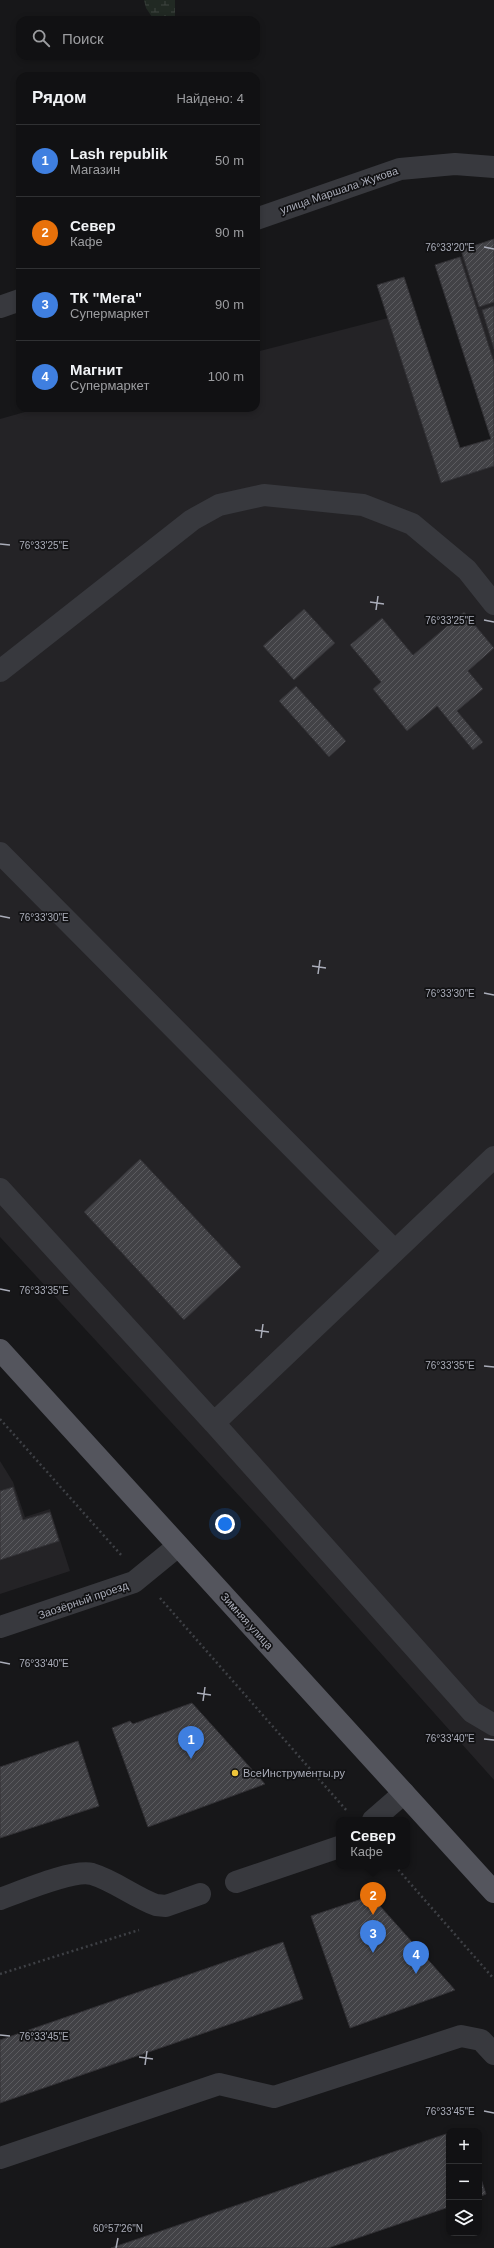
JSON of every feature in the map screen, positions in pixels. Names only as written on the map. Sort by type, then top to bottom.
[{"type":"main road","name":"Зимняя улица","points":[[0,1350],[404,1793],[492,1885]]},
{"type":"street","name":"улица Маршала Жукова","points":[[260,218],[400,169],[455,164],[494,167]]},
{"type":"street","points":[[0,307],[16,301]]},
{"type":"street","points":[[0,671],[192,520],[219,505],[264,495],[363,505],[412,524],[467,570],[494,604]]},
{"type":"street","points":[[0,853],[395,1251]]},
{"type":"street","points":[[214,1423],[494,1156]]},
{"type":"street","points":[[0,1189],[214,1423],[472,1712],[494,1725]]},
{"type":"street","name":"Заозёрный проезд","points":[[0,1627],[125,1586],[142,1578],[178,1546]]},
{"type":"street","points":[[376,1817],[404,1793]]},
{"type":"street","points":[[236,1882],[336,1848]]},
{"type":"street","points":[[0,1899],[76,1874],[90,1874],[103,1878],[156,1905],[166,1906],[200,1894]]},
{"type":"street","points":[[0,2158],[219,2084],[274,2097],[461,2036],[481,2040],[494,2054]]},
{"type":"path","points":[[0,1419],[350,1814]]},
{"type":"path","points":[[398,1869],[494,1979]]},
{"type":"path","points":[[0,1974],[145,1928]]},
{"type":"shaded area","points":[[494,239],[494,362],[460,257],[463,256],[461,250]]},
{"type":"shaded area","points":[[388,318],[441,483],[494,466],[494,1780],[268,1527],[0,1237],[0,419],[25,412],[260,412],[260,351]]},
{"type":"shaded area","points":[[0,1461],[13,1482],[25,1517],[50,1509],[70,1571],[0,1594]]},
{"type":"green space","points":[[144,0],[175,0],[175,16],[151,16],[146,8]]},
{"type":"building","points":[[494,239],[494,302],[479,307],[461,250]]},
{"type":"building","points":[[460,257],[494,362],[494,466],[441,483],[377,285],[404,277],[460,448],[491,439],[435,265]]},
{"type":"building","points":[[494,306],[494,349],[482,310]]},
{"type":"building","points":[[304,609],[335,643],[294,680],[263,646]]},
{"type":"building","points":[[464,612],[494,648],[468,671],[483,689],[457,711],[483,742],[473,750],[437,706],[407,731],[373,689],[381,682],[350,645],[382,618],[413,655]]},
{"type":"building","points":[[296,686],[346,741],[329,757],[279,701]]},
{"type":"building","points":[[140,1159],[241,1267],[184,1320],[84,1212]]},
{"type":"building","points":[[13,1487],[23,1520],[50,1512],[59,1541],[0,1560],[0,1491]]},
{"type":"building","points":[[192,1703],[265,1784],[148,1827],[112,1728],[130,1721],[133,1724]]},
{"type":"building","points":[[78,1741],[99,1806],[0,1838],[0,1767]]},
{"type":"building","points":[[371,1896],[455,1990],[350,2028],[311,1916]]},
{"type":"building","points":[[283,1942],[303,1999],[0,2103],[0,2040]]},
{"type":"building","points":[[446,2134],[446,2208],[328,2248],[111,2248]]},
{"type":"building","points":[[482,2182],[486,2194],[482,2196]]},
{"type":"place","name":"Lash republik","points":[[191,1759]]},
{"type":"place","name":"ВсеИнструменты.ру","points":[[235,1773]]},
{"type":"place","name":"Север","points":[[373,1915]]},
{"type":"place","name":"ТК \"Мега\"","points":[[373,1953]]},
{"type":"place","name":"Магнит","points":[[416,1974]]}]
